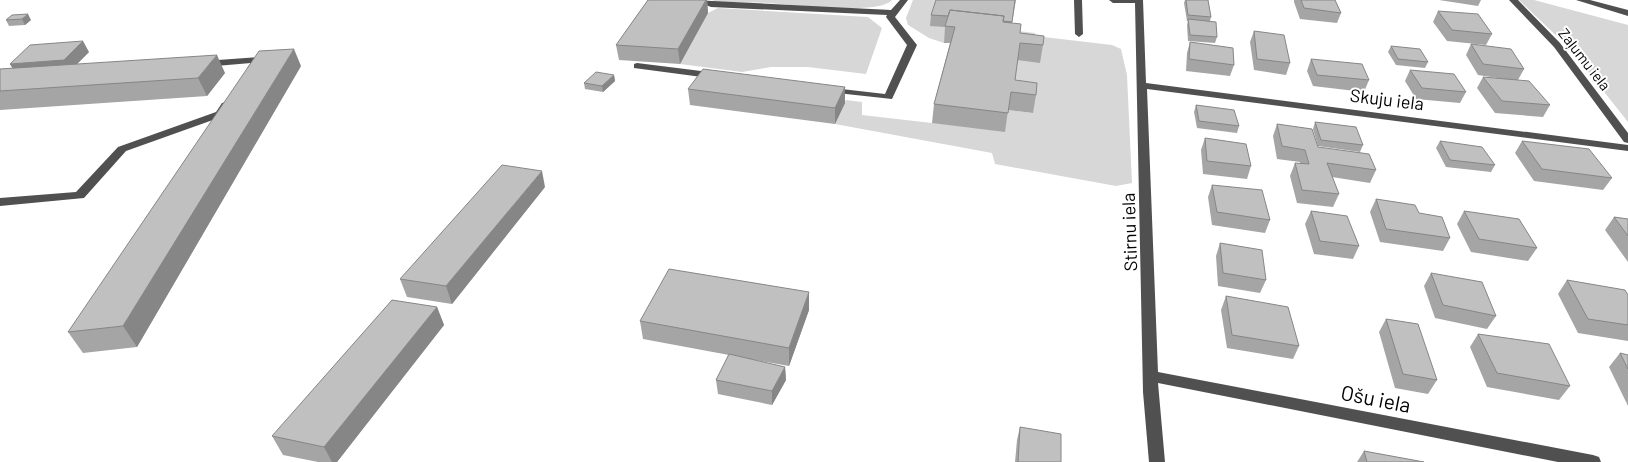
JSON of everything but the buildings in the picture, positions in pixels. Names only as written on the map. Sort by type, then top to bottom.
[{"type":"street","points":[[696,0],[711,4],[892,13]]},
{"type":"street","points":[[820,88],[888,97],[912,45],[890,17],[904,0]]},
{"type":"street","points":[[1078,0],[1079,34]]},
{"type":"street","points":[[1113,0],[1139,1]]},
{"type":"street","name":"Zaļumu iela","points":[[1513,0],[1557,45],[1628,140]]},
{"type":"street","points":[[1580,0],[1628,13]]},
{"type":"street","name":"Stirnu iela","points":[[1139,1],[1151,376],[1157,462]]},
{"type":"street","points":[[190,65],[258,60],[247,75]]},
{"type":"street","points":[[637,66],[724,77]]},
{"type":"street","name":"Skuju iela","points":[[1142,85],[1628,148]]},
{"type":"street","points":[[0,202],[80,195],[122,149],[220,114],[231,98]]},
{"type":"street","name":"Ošu iela","points":[[1151,376],[1593,462]]},
{"type":"shaded area","points":[[712,0],[892,0],[883,5],[870,7],[833,8],[717,2]]},
{"type":"shaded area","points":[[913,0],[939,0],[948,27],[944,43],[929,38],[908,25],[906,18]]},
{"type":"shaded area","points":[[1519,0],[1534,0],[1628,25],[1628,122],[1570,49]]},
{"type":"shaded area","points":[[718,8],[868,17],[882,28],[866,74],[808,67],[771,67],[742,72],[680,64],[708,13]]},
{"type":"shaded area","points":[[1011,30],[1035,33],[1035,36],[1112,45],[1121,49],[1127,75],[1132,183],[1116,186],[995,164],[992,153],[835,124],[846,100],[862,102],[862,115],[932,123],[1008,110],[1032,113],[1012,98]]}]
